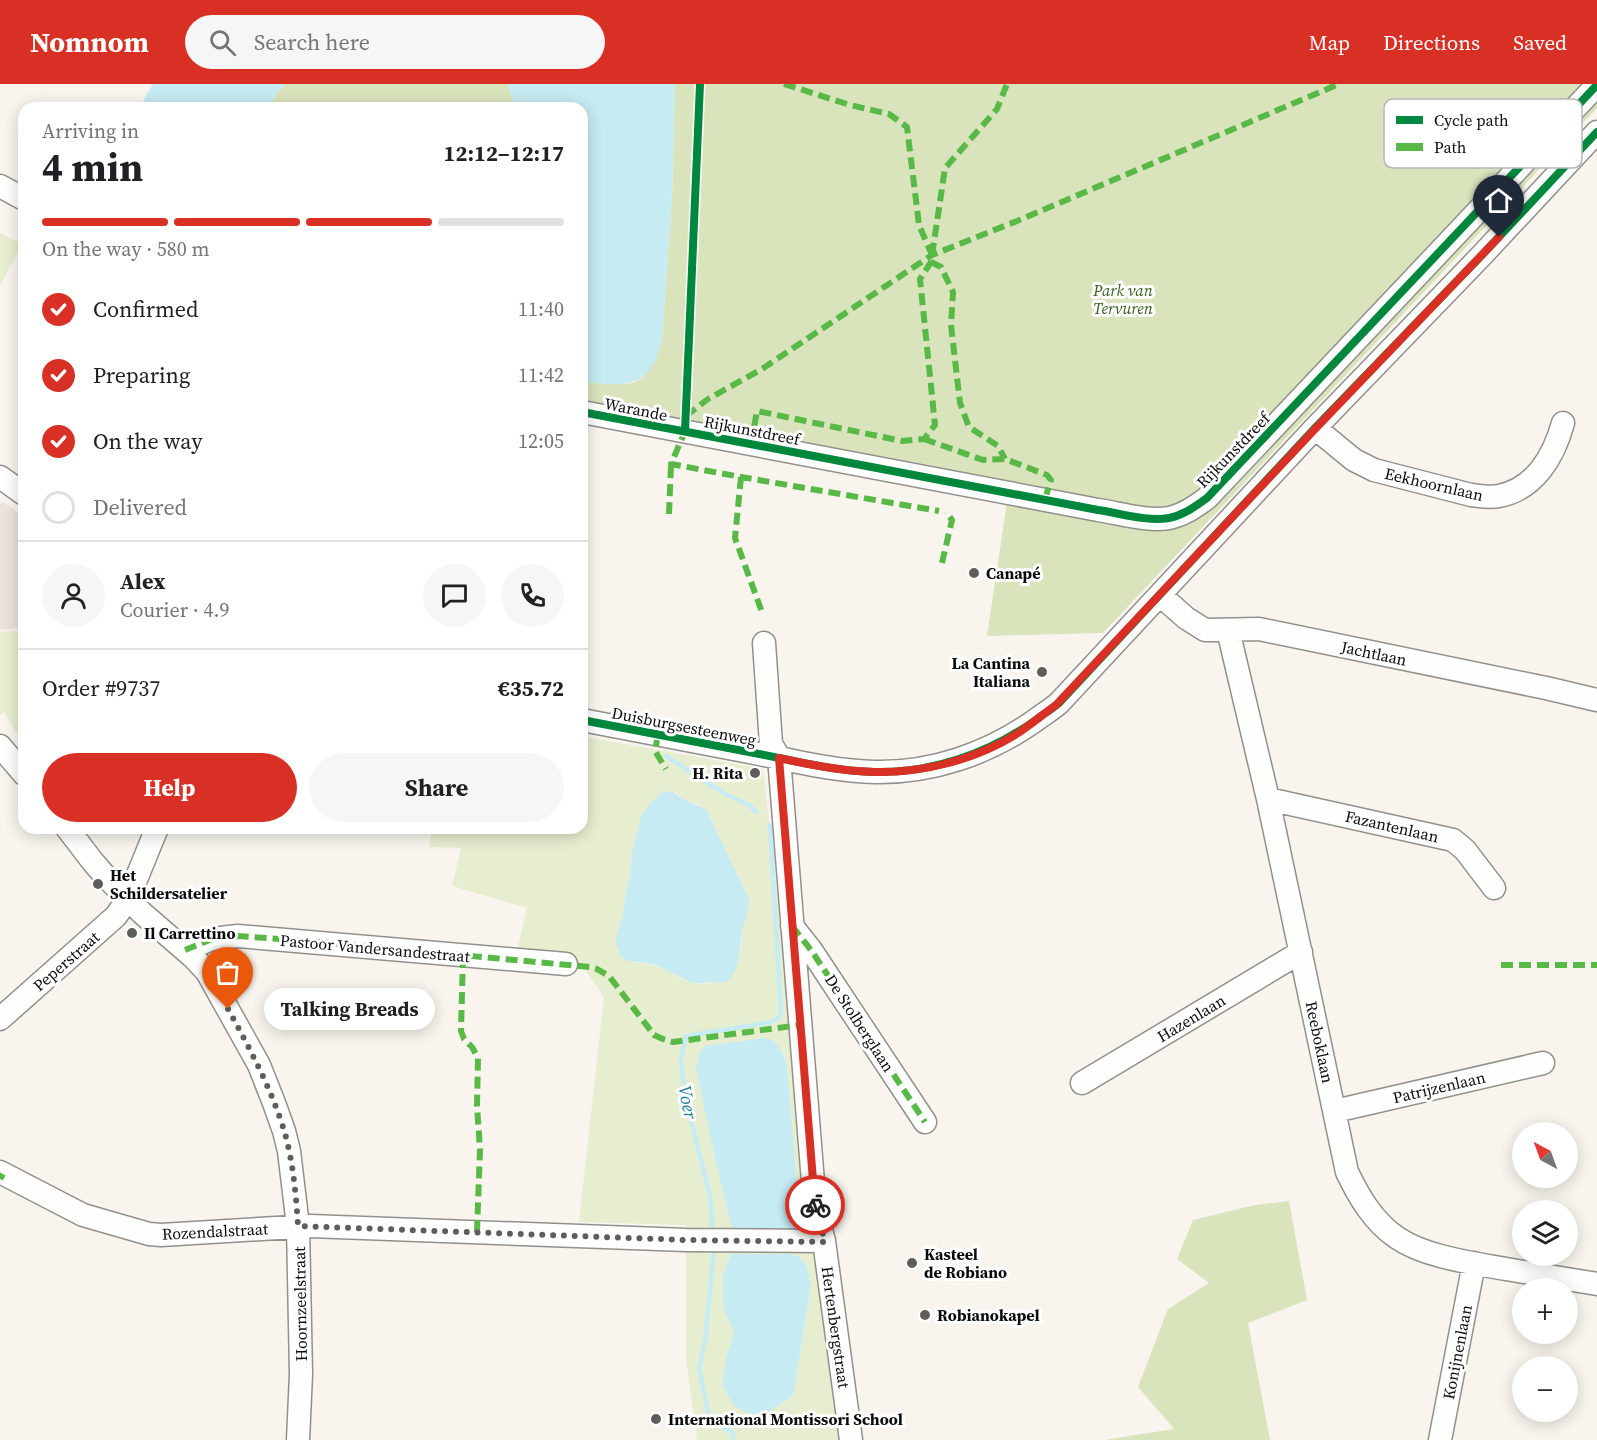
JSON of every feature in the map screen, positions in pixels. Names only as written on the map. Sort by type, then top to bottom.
[{"type":"street","name":"Rijkunstdreef","points":[[1582,101],[1597,85]]},
{"type":"street","name":"Duisburgsesteenweg","points":[[1582,148],[1597,132]]},
{"type":"street","name":"Rijkunstdreef","points":[[686,431],[1098,510],[1156,519],[1171,518],[1208,498],[1519,168]]},
{"type":"street","name":"Duisburgsesteenweg","points":[[588,721],[825,767],[876,772],[940,765],[976,754],[1014,735],[1056,705],[1563,168]]},
{"type":"street","points":[[0,186],[18,196]]},
{"type":"street","name":"Warande","points":[[588,413],[686,431]]},
{"type":"street","name":"Eekhoornlaan","points":[[1316,428],[1354,460],[1374,470],[1486,497],[1499,496],[1523,487],[1534,478],[1554,451],[1563,423]]},
{"type":"street","points":[[0,477],[18,490]]},
{"type":"street","name":"Jachtlaan","points":[[1160,595],[1186,618],[1205,630],[1259,629],[1597,700]]},
{"type":"street","name":"Reeboklaan","points":[[1228,630],[1269,799],[1347,1172],[1359,1197],[1375,1218],[1396,1237],[1420,1250],[1474,1263],[1597,1284]]},
{"type":"street","name":"Hertenbergstraat","points":[[764,644],[771,744],[779,758],[815,1207],[825,1242],[851,1440]]},
{"type":"street","points":[[0,746],[18,767]]},
{"type":"street","name":"Fazantenlaan","points":[[1269,799],[1453,840],[1465,850],[1494,888]]},
{"type":"street","name":"Hoornzeelstraat","points":[[72,834],[93,862],[128,899],[207,972],[259,1065],[274,1103],[289,1151],[298,1226],[301,1374],[298,1440]]},
{"type":"street","name":"Peperstraat","points":[[0,1019],[116,916],[128,899],[155,834]]},
{"type":"street","name":"De Stolberglaan","points":[[792,926],[811,950],[925,1122]]},
{"type":"street","name":"Pastoor Vandersandestraat","points":[[185,950],[212,939],[238,936],[566,964]]},
{"type":"street","name":"Hazenlaan","points":[[1082,1083],[1301,952]]},
{"type":"street","name":"Patrijzenlaan","points":[[1335,1111],[1543,1063]]},
{"type":"street","name":"Rozendalstraat","points":[[0,1172],[83,1215],[149,1234],[298,1226],[825,1242]]},
{"type":"street","name":"Konijnenlaan","points":[[1440,1440],[1474,1263]]},
{"type":"green space","points":[[286,84],[508,84],[513,102],[272,102]]},
{"type":"green space","name":"Park van Tervuren","points":[[675,84],[1597,84],[1597,108],[1582,124],[1582,99],[1384,99],[1384,168],[1541,168],[1103,633],[987,636],[1010,482],[588,402],[588,382],[625,384],[633,383],[644,376],[662,339],[672,196]]},
{"type":"green space","points":[[0,233],[18,242],[18,252],[0,286]]},
{"type":"green space","points":[[18,631],[18,735],[4,712],[0,715],[0,632]]},
{"type":"green space","points":[[588,737],[763,769],[840,1440],[697,1440],[686,1358],[686,1225],[579,1222],[604,997],[580,964],[515,959],[527,908],[452,886],[461,848],[429,847],[431,834],[588,834]],"holes":[[[675,792],[685,801],[706,809],[750,901],[740,954],[724,982],[692,983],[656,966],[633,963],[616,936],[623,916],[632,853],[641,816],[645,810]],[[764,1038],[782,1050],[787,1064],[800,1223],[798,1228],[789,1232],[731,1225],[697,1068],[701,1050]],[[731,1254],[792,1254],[799,1257],[807,1266],[811,1287],[793,1396],[726,1358],[734,1331],[723,1275]]]},
{"type":"green space","points":[[1289,1201],[1307,1300],[1248,1323],[1270,1440],[1104,1440],[1174,1429],[1138,1387],[1168,1309],[1209,1283],[1177,1259],[1193,1220],[1255,1205]]},
{"type":"shaded area","points":[[3,502],[18,513],[18,627],[5,630],[0,629],[0,504]]},
{"type":"water","points":[[152,84],[286,84],[272,102],[143,102]]},
{"type":"water","points":[[508,84],[675,84],[672,196],[662,339],[651,368],[634,381],[624,384],[588,382],[588,102],[513,102]]},
{"type":"water","points":[[669,791],[706,809],[750,901],[736,968],[730,979],[725,982],[692,983],[653,964],[627,961],[621,956],[616,945],[641,816],[660,794]]},
{"type":"water","points":[[764,1038],[777,1044],[787,1064],[800,1223],[799,1228],[789,1232],[735,1229],[731,1225],[696,1068],[701,1050],[705,1046]]},
{"type":"water","points":[[731,1254],[792,1254],[799,1257],[807,1266],[811,1287],[793,1396],[759,1418],[735,1407],[722,1386],[726,1358],[734,1332],[723,1307],[723,1275]]},
{"type":"waterway","name":"Voer","points":[[666,756],[725,794],[749,805],[756,812]]},
{"type":"waterway","name":"Voer","points":[[713,1233],[710,1196],[685,1096],[681,1060],[686,1036],[772,1022],[781,1013],[770,825]]},
{"type":"waterway","name":"Voer","points":[[714,1248],[705,1342],[699,1368],[710,1420],[733,1433],[733,1440]]},
{"type":"marked path","points":[[784,84],[850,105],[889,114],[907,127],[919,225],[932,255]]},
{"type":"marked path","points":[[751,444],[757,411],[902,441],[924,439],[935,425],[920,279],[931,262],[945,168],[997,109],[1007,84]]},
{"type":"marked path","points":[[686,416],[708,399],[762,369],[932,255],[1339,84]]},
{"type":"marked path","points":[[931,262],[941,267],[953,292],[951,325],[960,403],[969,427],[998,446],[1005,459]]},
{"type":"marked path","points":[[686,429],[671,464],[939,511]]},
{"type":"marked path","points":[[924,439],[983,460],[1005,459],[1047,475],[1051,480],[1045,499]]},
{"type":"marked path","points":[[669,514],[671,464]]},
{"type":"marked path","points":[[741,477],[735,538],[763,615]]},
{"type":"marked path","points":[[942,563],[952,520],[946,512]]},
{"type":"marked path","points":[[658,735],[655,751],[666,769]]},
{"type":"marked path","points":[[792,926],[811,950],[925,1122]]},
{"type":"marked path","points":[[185,950],[212,939],[238,936],[590,967],[609,976],[654,1035],[673,1042],[800,1025]]},
{"type":"marked path","points":[[463,956],[461,1031],[478,1058],[477,1106],[480,1149],[477,1232]]},
{"type":"marked path","points":[[1501,965],[1597,965]]},
{"type":"marked path","points":[[0,1179],[3,1174]]},
{"type":"cycle path","points":[[685,431],[700,84]]},
{"type":"cycle path","points":[[1582,101],[1597,85]]},
{"type":"cycle path","points":[[1582,148],[1597,132]]},
{"type":"cycle path","points":[[588,413],[1134,517],[1152,519],[1174,517],[1190,510],[1207,498],[1519,168]]},
{"type":"cycle path","points":[[588,721],[809,764],[875,772],[938,765],[978,752],[1015,733],[1059,703],[1315,428],[1563,168]]},
{"type":"way so far","points":[[228,1009],[259,1065],[284,1131],[297,1204],[298,1226],[686,1240],[825,1242],[815,1205]]},
{"type":"place","name":"Canapé","points":[[974,573]]},
{"type":"place","name":"La Cantina Italiana","points":[[1042,672]]},
{"type":"place","name":"H. Rita","points":[[755,773]]},
{"type":"place","name":"Het Schildersatelier","points":[[98,884]]},
{"type":"place","name":"Il Carrettino","points":[[132,933]]},
{"type":"place","name":"Talking Breads","points":[[228,1009]]},
{"type":"place","name":"Kasteel de Robiano","points":[[912,1263]]},
{"type":"place","name":"Robianokapel","points":[[925,1315]]},
{"type":"place","name":"International Montissori School","points":[[656,1419]]},
{"type":"route","points":[[815,1205],[779,758],[825,767],[876,772],[940,765],[976,754],[1014,735],[1056,705],[1499,237]]}]
